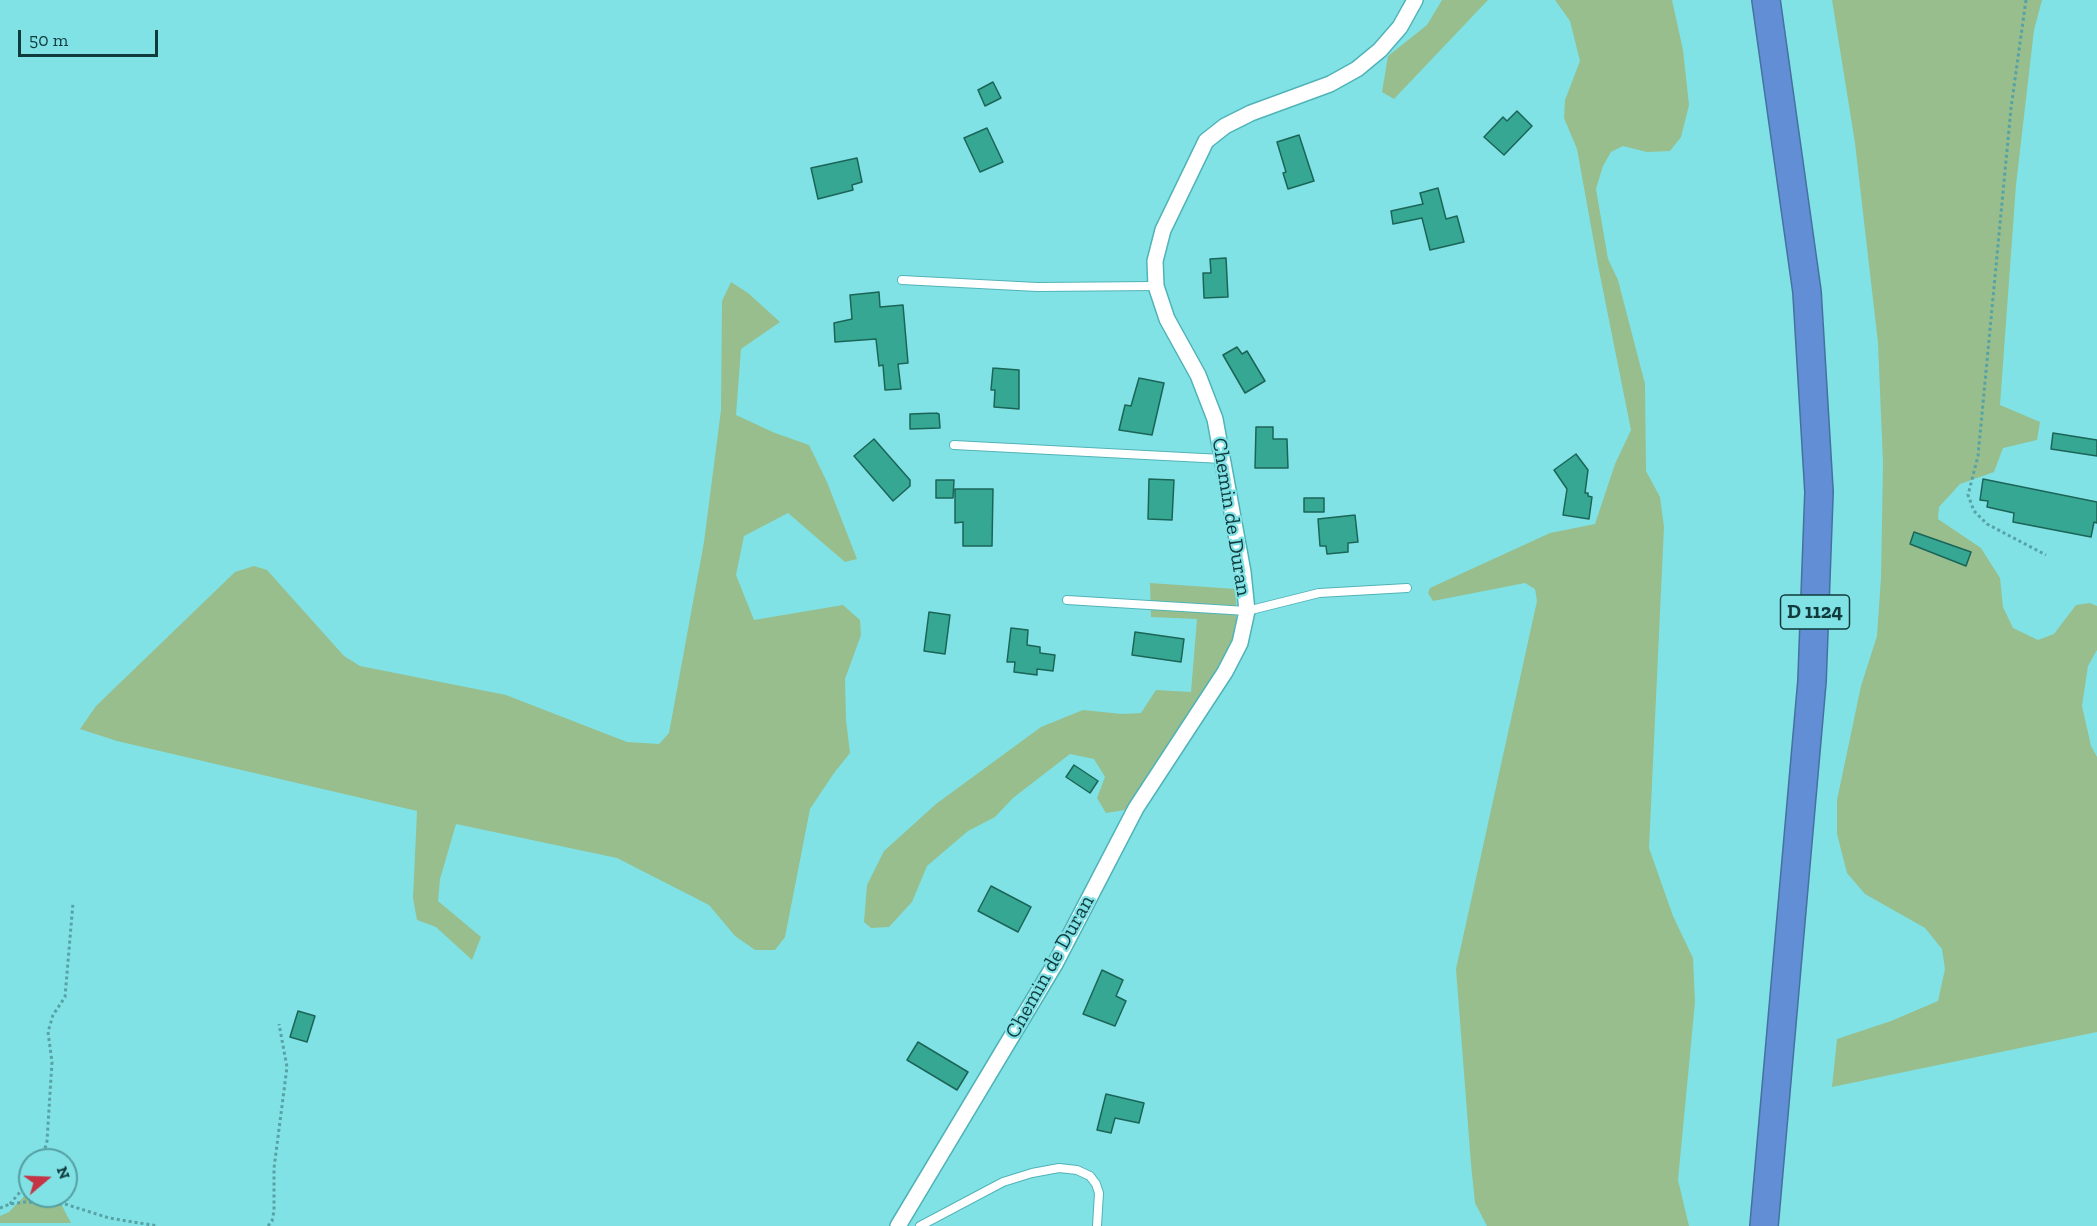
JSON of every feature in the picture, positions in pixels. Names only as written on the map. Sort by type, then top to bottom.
[{"type":"highway","name":"D 1124","points":[[1764,1226],[1812,681],[1819,492],[1807,292],[1766,0]]},
{"type":"street","name":"Chemin de Duran","points":[[899,1226],[1055,964],[1136,808],[1225,672],[1240,643],[1247,611],[1243,572],[1215,419],[1208,397],[1167,319],[1156,286],[1155,261],[1163,230],[1206,141],[1226,126],[1251,113],[1330,84],[1357,69],[1394,35],[1415,0]]},
{"type":"lane","points":[[902,280],[1037,288],[1156,286]]},
{"type":"lane","points":[[954,445],[1222,459]]},
{"type":"lane","points":[[1067,600],[1247,611],[1319,593],[1407,588]]},
{"type":"lane","points":[[920,1226],[1003,1182],[1059,1168],[1077,1170],[1090,1176],[1096,1184],[1097,1226]]},
{"type":"path","points":[[2026,0],[2012,108],[1978,456],[1968,495],[1974,511],[1987,524],[2046,555]]},
{"type":"path","points":[[45,1148],[52,1062],[48,1032],[53,1015],[65,997],[73,903]]},
{"type":"path","points":[[268,1226],[272,1221],[274,1211],[274,1168],[287,1067],[279,1024]]},
{"type":"path","points":[[10,1204],[18,1194]]},
{"type":"path","points":[[0,1208],[25,1202],[65,1204],[109,1218],[158,1226]]},
{"type":"green space","points":[[1442,0],[1488,0],[1394,99],[1382,92],[1388,56],[1427,25]]},
{"type":"green space","points":[[1555,0],[1672,0],[1683,50],[1689,105],[1681,137],[1670,151],[1647,152],[1623,146],[1611,152],[1603,166],[1596,189],[1608,259],[1618,280],[1645,384],[1646,471],[1660,497],[1664,527],[1649,848],[1673,916],[1693,958],[1695,1002],[1678,1180],[1689,1226],[1487,1226],[1475,1203],[1456,969],[1537,601],[1535,589],[1525,583],[1433,601],[1428,593],[1430,588],[1550,533],[1595,524],[1615,464],[1631,430],[1577,149],[1564,118],[1565,100],[1580,61],[1570,21]]},
{"type":"green space","points":[[1832,0],[2042,0],[2034,30],[2016,185],[2000,405],[2040,422],[2037,440],[2003,448],[1994,472],[1960,484],[1939,507],[1938,519],[1981,548],[2000,578],[2003,607],[2013,628],[2038,640],[2054,634],[2076,605],[2090,603],[2097,606],[2097,650],[2088,666],[2082,706],[2091,746],[2097,757],[2097,1032],[1832,1087],[1837,1039],[1891,1021],[1938,1001],[1945,969],[1942,949],[1925,928],[1865,894],[1847,873],[1837,834],[1837,800],[1861,686],[1877,636],[1881,578],[1883,463],[1878,343],[1855,143]]},
{"type":"green space","points":[[731,282],[748,293],[780,322],[741,349],[736,415],[775,433],[809,445],[827,482],[857,559],[845,562],[788,513],[744,536],[736,575],[754,620],[843,605],[860,620],[861,635],[845,679],[850,753],[810,809],[785,937],[775,950],[755,950],[735,936],[709,905],[617,858],[456,824],[440,879],[438,901],[481,937],[472,960],[436,927],[417,920],[413,898],[417,811],[117,741],[80,729],[96,706],[235,572],[254,566],[267,570],[344,656],[360,666],[506,695],[627,742],[659,744],[669,733],[704,542],[721,410],[722,301]]},
{"type":"green space","points":[[1150,583],[1236,589],[1236,623],[1231,644],[1219,670],[1125,810],[1106,813],[1097,798],[1105,777],[1094,759],[1070,754],[1013,798],[995,817],[968,831],[927,866],[912,902],[889,927],[871,928],[864,922],[867,885],[884,851],[936,804],[1041,727],[1083,710],[1122,714],[1141,713],[1156,690],[1191,692],[1197,619],[1151,617]]},
{"type":"green space","points":[[18,1203],[18,1208],[63,1208],[71,1223],[0,1223],[0,1216],[9,1212]]},
{"type":"building","points":[[993,82],[1001,98],[985,106],[978,90]]},
{"type":"building","points":[[1517,111],[1532,126],[1504,155],[1484,137],[1503,117],[1507,121]]},
{"type":"building","points":[[987,128],[1003,162],[980,172],[964,138]]},
{"type":"building","points":[[1299,135],[1314,181],[1288,189],[1283,173],[1286,172],[1277,142]]},
{"type":"building","points":[[857,158],[862,182],[852,185],[853,190],[818,199],[811,168]]},
{"type":"building","points":[[1438,188],[1446,219],[1457,216],[1464,242],[1430,250],[1422,218],[1393,224],[1391,211],[1423,204],[1420,193]]},
{"type":"building","points":[[1226,258],[1228,297],[1204,298],[1203,273],[1211,273],[1210,259]]},
{"type":"building","points":[[879,292],[880,307],[903,305],[908,363],[898,364],[901,389],[885,390],[883,365],[879,366],[876,339],[835,342],[834,323],[852,319],[850,295]]},
{"type":"building","points":[[1237,347],[1242,354],[1247,351],[1265,381],[1245,393],[1223,355]]},
{"type":"building","points":[[993,368],[1019,370],[1019,409],[994,407],[995,390],[991,390]]},
{"type":"building","points":[[1139,378],[1164,383],[1152,435],[1119,430],[1125,405],[1131,406]]},
{"type":"building","points":[[910,414],[939,414],[940,428],[910,429]]},
{"type":"building","points":[[1256,427],[1273,427],[1273,439],[1287,439],[1288,468],[1255,468]]},
{"type":"building","points":[[2053,433],[2097,440],[2097,456],[2051,449]]},
{"type":"building","points":[[874,439],[910,480],[910,486],[893,501],[854,456]]},
{"type":"building","points":[[1576,454],[1588,470],[1585,493],[1592,497],[1589,519],[1563,515],[1567,489],[1554,470]]},
{"type":"building","points":[[1149,479],[1174,480],[1172,520],[1148,519]]},
{"type":"building","points":[[1983,479],[2097,502],[2097,523],[2094,522],[2091,537],[2013,522],[2014,513],[1987,507],[1988,501],[1980,500]]},
{"type":"building","points":[[936,480],[954,480],[953,498],[936,498]]},
{"type":"building","points":[[955,489],[993,489],[992,546],[963,546],[963,522],[955,523]]},
{"type":"building","points":[[1304,498],[1324,498],[1324,512],[1304,512]]},
{"type":"building","points":[[1355,515],[1358,542],[1348,543],[1348,552],[1327,554],[1326,546],[1320,546],[1318,519]]},
{"type":"building","points":[[1914,532],[1971,552],[1966,566],[1910,544]]},
{"type":"building","points":[[929,612],[950,615],[945,654],[924,651]]},
{"type":"building","points":[[1011,628],[1028,630],[1027,645],[1040,647],[1040,653],[1055,655],[1053,671],[1037,669],[1037,675],[1014,672],[1015,662],[1007,662]]},
{"type":"building","points":[[1135,632],[1184,639],[1181,662],[1132,655]]},
{"type":"building","points":[[1074,765],[1098,781],[1090,793],[1066,777]]},
{"type":"building","points":[[991,886],[1031,907],[1018,932],[978,911]]},
{"type":"building","points":[[1102,970],[1123,980],[1116,996],[1126,1001],[1115,1026],[1083,1014]]},
{"type":"building","points":[[298,1011],[315,1016],[307,1042],[290,1037]]},
{"type":"building","points":[[918,1042],[968,1072],[957,1090],[907,1060]]},
{"type":"building","points":[[1106,1094],[1144,1103],[1139,1123],[1115,1118],[1111,1133],[1097,1130]]}]
